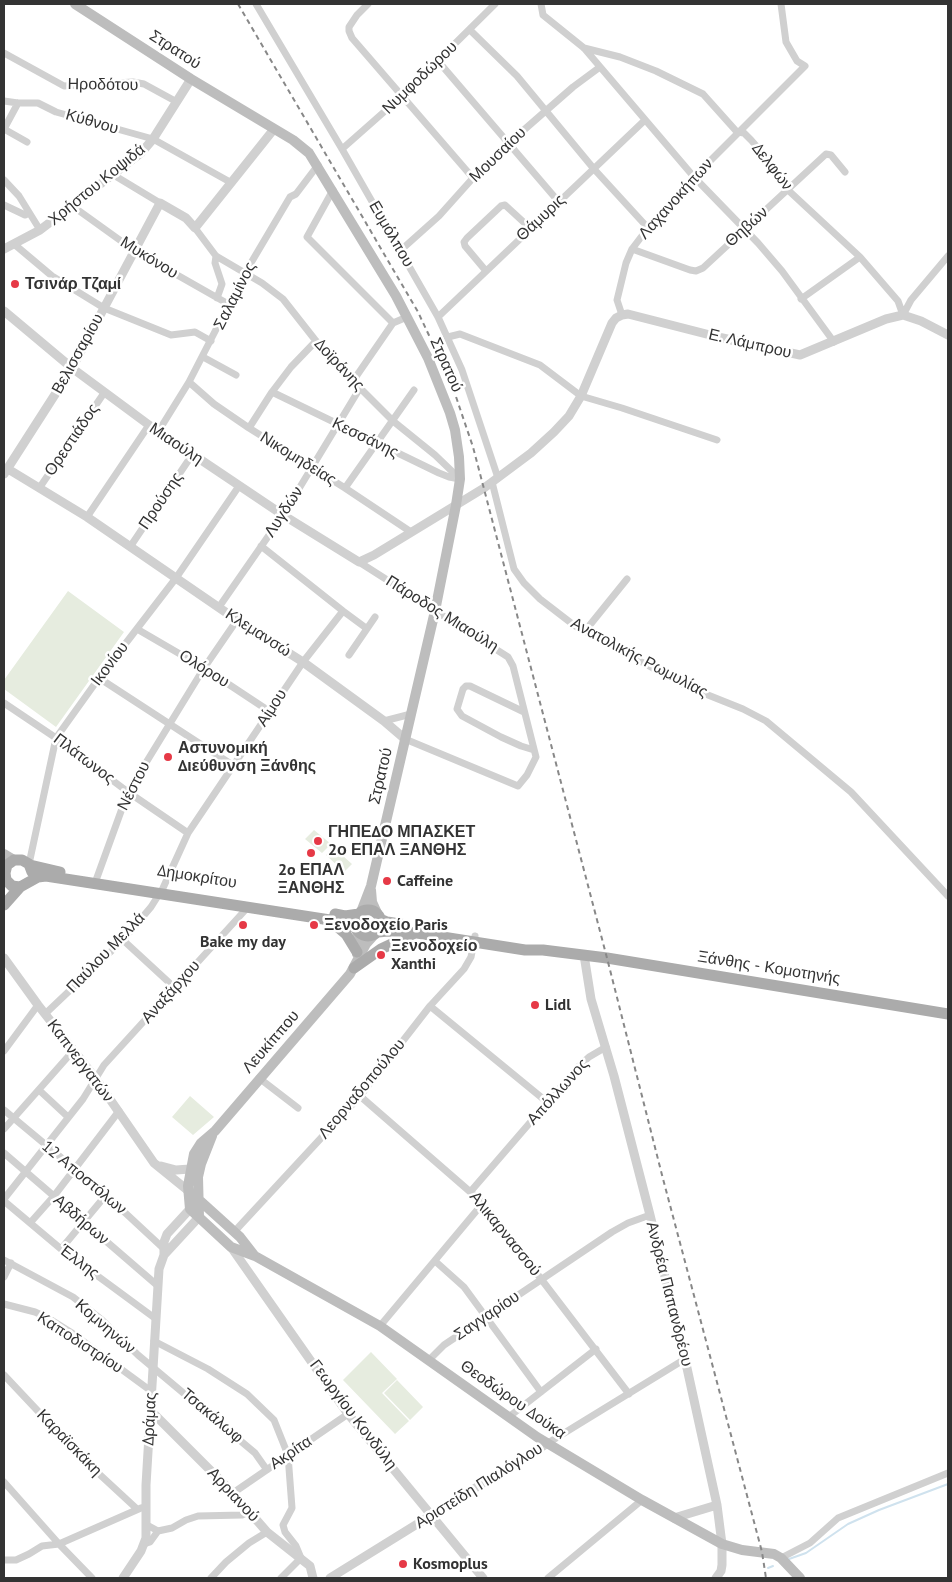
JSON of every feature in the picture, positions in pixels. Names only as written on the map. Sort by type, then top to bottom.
[{"type":"main road","name":"Στρατού","points":[[75,4],[191,79],[300,144],[318,165],[407,317],[428,358],[450,413],[455,430],[460,479],[456,505],[435,611],[371,886],[360,913]]},
{"type":"main road","points":[[4,854],[14,860],[22,860],[29,865],[32,874],[25,885],[4,905]]},
{"type":"main road","points":[[14,860],[7,865],[4,874],[12,886],[25,885]]},
{"type":"main road","name":"Δημοκρίτου","points":[[29,865],[96,881]]},
{"type":"main road","name":"Δημοκρίτου","points":[[25,885],[38,877],[46,876],[96,881],[345,916],[360,913]]},
{"type":"main road","name":"Στρατού","points":[[371,886],[372,902],[379,917]]},
{"type":"main road","name":"Δημοκρίτου","points":[[161,891],[347,923],[356,929]]},
{"type":"main road","points":[[474,939],[388,931],[367,936],[359,933],[356,929],[355,921],[360,913],[370,910],[392,923],[474,939],[525,950],[543,950],[584,955]]},
{"type":"main road","points":[[376,933],[381,923],[379,917]]},
{"type":"main road","points":[[330,920],[346,934],[357,952]]},
{"type":"main road","name":"Λευκίππου","points":[[352,971],[357,952],[356,929]]},
{"type":"main road","name":"Λευκίππου","points":[[190,1209],[188,1191],[190,1169],[194,1154],[201,1143],[215,1131],[352,971],[366,944],[376,933]]},
{"type":"main road","points":[[352,971],[381,949],[416,933]]},
{"type":"main road","name":"Ξάνθης - Κομοτηνής","points":[[584,955],[948,1014]]},
{"type":"main road","name":"Λευκίππου","points":[[199,1217],[197,1185],[201,1164],[215,1131]]},
{"type":"main road","name":"Θεοδώρου Δούκα","points":[[198,1199],[234,1232],[255,1256]]},
{"type":"main road","name":"Θεοδώρου Δούκα","points":[[190,1209],[231,1246],[255,1256],[380,1326],[548,1443],[642,1500],[722,1544],[742,1550],[769,1552],[781,1558]]},
{"type":"main road","points":[[781,1558],[800,1578]]},
{"type":"street","name":"Ευμόλπου","points":[[256,4],[401,250],[438,317],[462,370],[495,480]]},
{"type":"street","points":[[368,4],[349,27],[352,38],[473,178]]},
{"type":"street","name":"Νυμφοδώρου","points":[[342,149],[402,96],[496,4]]},
{"type":"street","points":[[541,4],[543,15],[584,48],[694,177],[782,271],[834,342]]},
{"type":"street","name":"Λαχανοκήπων","points":[[622,315],[617,300],[626,263],[632,249],[648,228],[694,177],[804,66],[797,61],[786,42],[781,4]]},
{"type":"street","points":[[470,30],[517,76],[594,170],[648,228]]},
{"type":"street","name":"Δελφών","points":[[584,48],[620,57],[656,71],[703,94],[737,132],[744,133],[751,140],[766,157],[788,190],[860,257],[898,301],[902,315]]},
{"type":"street","name":"Ηροδότου","points":[[4,53],[64,86],[133,82],[144,84],[177,102]]},
{"type":"street","points":[[438,62],[558,201]]},
{"type":"street","name":"Μουσαίου","points":[[401,250],[439,216],[473,178],[509,144],[600,66]]},
{"type":"street","name":"Χρήστου Κοψιδά","points":[[4,249],[40,230],[141,153],[153,139],[191,79]]},
{"type":"street","name":"Κύθνου","points":[[4,101],[18,104],[38,103],[56,112],[153,139],[230,182]]},
{"type":"street","points":[[18,104],[4,129],[26,142]]},
{"type":"street","name":"Θάμυρις","points":[[438,317],[645,120]]},
{"type":"street","points":[[195,228],[274,128]]},
{"type":"street","name":"Θηβών","points":[[632,249],[696,271],[703,268],[826,154],[831,156],[845,172]]},
{"type":"street","name":"Σαλαμίνος","points":[[158,432],[189,382],[245,273],[290,197],[296,194],[318,165]]},
{"type":"street","name":"Δοϊράνης","points":[[112,174],[186,218],[216,256],[262,283],[283,299],[316,341],[353,381],[393,421],[435,455],[460,479]]},
{"type":"street","points":[[4,180],[19,196],[40,230]]},
{"type":"street","points":[[332,190],[306,237],[393,324]]},
{"type":"street","name":"Βελισσαρίου","points":[[5,470],[72,368],[160,203]]},
{"type":"street","points":[[486,271],[465,246],[464,242],[467,238],[505,204],[530,228]]},
{"type":"street","points":[[4,205],[25,215],[30,213]]},
{"type":"street","name":"Μυκόνου","points":[[71,205],[135,251],[230,305]]},
{"type":"street","points":[[14,244],[52,276],[104,308],[171,335],[195,332],[211,342]]},
{"type":"street","name":"Δοϊράνης","points":[[216,256],[215,263],[222,284],[217,298]]},
{"type":"street","points":[[948,256],[910,300],[902,315],[921,320],[948,335]]},
{"type":"street","points":[[801,299],[860,257]]},
{"type":"street","name":"Μιαούλη","points":[[4,311],[72,368],[149,426],[283,515],[359,562]]},
{"type":"street","name":"Ε. Λάμπρου","points":[[622,315],[628,314],[709,335],[800,355],[886,319],[902,315]]},
{"type":"street","points":[[359,562],[374,555],[495,480],[531,453],[554,432],[569,416],[581,396],[612,323],[622,315]]},
{"type":"street","points":[[353,381],[393,324],[407,317]]},
{"type":"street","points":[[448,337],[460,334],[540,365],[581,396],[717,440]]},
{"type":"street","points":[[248,428],[291,367],[316,341]]},
{"type":"street","points":[[203,357],[236,375]]},
{"type":"street","name":"Νικομηδείας","points":[[189,382],[214,404],[248,428],[345,488],[411,532]]},
{"type":"street","name":"Λυγδών","points":[[218,607],[283,515],[360,388]]},
{"type":"street","points":[[345,488],[414,390]]},
{"type":"street","name":"Κεσσάνης","points":[[272,392],[439,473],[460,479]]},
{"type":"street","name":"Ορεστιάδος","points":[[40,487],[104,393]]},
{"type":"street","points":[[87,517],[149,426]]},
{"type":"street","name":"Προύσης","points":[[130,547],[192,455]]},
{"type":"street","name":"Κλεμανσώ","points":[[5,470],[40,487],[87,517],[237,620],[303,662],[384,721],[405,739],[518,786]]},
{"type":"street","name":"Ανατολικής Ρωμυλίας","points":[[495,480],[514,569],[524,583],[540,599],[585,632],[688,687],[743,709],[766,721],[851,792],[948,896]]},
{"type":"street","name":"Ικονίου","points":[[29,865],[56,738],[99,678],[176,578],[239,486]]},
{"type":"street","points":[[262,546],[343,612],[366,628]]},
{"type":"street","name":"Πάροδος Μιαούλη","points":[[359,562],[508,657],[513,666],[535,759],[527,775],[518,786]]},
{"type":"street","points":[[585,632],[627,579]]},
{"type":"street","name":"Αίμου","points":[[161,891],[188,833],[303,662],[343,612]]},
{"type":"street","points":[[349,655],[375,616]]},
{"type":"street","name":"Νέστου","points":[[96,881],[128,792],[204,668],[237,620]]},
{"type":"street","name":"Ολόρου","points":[[137,629],[204,668],[269,711]]},
{"type":"street","points":[[99,678],[234,766]]},
{"type":"street","points":[[524,712],[470,686],[466,686],[463,689],[457,709],[462,716],[500,738],[534,750]]},
{"type":"street","name":"Πλάτωνος","points":[[4,703],[188,833]]},
{"type":"street","points":[[384,721],[411,714]]},
{"type":"street","name":"Παύλου Μελλά","points":[[45,1014],[123,940],[151,907],[161,891]]},
{"type":"street","name":"Αναξάρχου","points":[[4,1200],[68,1117],[104,1065],[248,907]]},
{"type":"street","name":"Λεορναδοπούλου","points":[[234,1232],[360,1096],[430,1006],[464,968],[471,957],[474,939]]},
{"type":"street","points":[[123,940],[175,988]]},
{"type":"street","name":"Απόλλωνος","points":[[470,1191],[583,1062],[606,1047],[592,999],[584,955]]},
{"type":"street","name":"Καπνεργατών","points":[[4,959],[96,1079],[154,1163],[198,1199]]},
{"type":"street","points":[[4,1051],[38,1005]]},
{"type":"street","points":[[430,1006],[547,1102]]},
{"type":"street","name":"Ανδρέα Παπανδρέου","points":[[606,1047],[685,1359],[717,1505],[722,1544],[722,1569],[716,1578]]},
{"type":"street","points":[[4,1129],[73,1051]]},
{"type":"street","points":[[259,1078],[298,1108]]},
{"type":"street","points":[[39,1090],[68,1117]]},
{"type":"street","name":"Αλικαρνασσού","points":[[360,1096],[483,1203],[596,1348],[629,1394]]},
{"type":"street","name":"12 Αποστόλων","points":[[4,1110],[106,1195],[164,1251]]},
{"type":"street","points":[[30,1224],[54,1196],[119,1111]]},
{"type":"street","name":"Αβδήρων","points":[[4,1153],[158,1286]]},
{"type":"street","points":[[154,1163],[169,1169],[190,1169]]},
{"type":"street","points":[[61,1249],[106,1195]]},
{"type":"street","name":"Έλλης","points":[[4,1200],[61,1249],[156,1319]]},
{"type":"street","points":[[380,1326],[483,1203]]},
{"type":"street","name":"Δράμας","points":[[123,1578],[144,1544],[147,1525],[142,1508],[146,1485],[159,1268],[167,1234],[190,1209]]},
{"type":"street","name":"Σαγγαρίου","points":[[429,1360],[444,1345],[542,1279],[628,1223],[650,1215]]},
{"type":"street","name":"Δράμας","points":[[164,1251],[199,1217]]},
{"type":"street","name":"Γεωργίου Κονδύλη","points":[[231,1246],[348,1414],[483,1578]]},
{"type":"street","points":[[4,1277],[7,1261]]},
{"type":"street","name":"Κομνηνών","points":[[7,1261],[73,1297],[102,1320],[153,1367]]},
{"type":"street","points":[[435,1261],[464,1287],[541,1392]]},
{"type":"street","name":"Καποδιστρίου","points":[[4,1304],[35,1312],[48,1318],[72,1333],[151,1391]]},
{"type":"street","points":[[154,1341],[208,1369],[247,1394],[274,1420],[288,1455],[292,1508],[283,1525],[285,1532],[296,1546],[301,1558],[281,1578]]},
{"type":"street","points":[[510,1416],[596,1348]]},
{"type":"street","name":"Αριστείδη Πιαλόγλου","points":[[330,1578],[685,1359]]},
{"type":"street","name":"Τσακάλωφ","points":[[153,1367],[255,1453],[267,1470]]},
{"type":"street","name":"Καραϊσκάκη","points":[[4,1375],[84,1460],[142,1508]]},
{"type":"street","name":"Αρριανού","points":[[150,1410],[233,1493],[267,1532],[310,1566],[313,1578]]},
{"type":"street","name":"Ακρίτα","points":[[233,1493],[348,1414]]},
{"type":"street","points":[[781,1558],[810,1543],[838,1518],[948,1473]]},
{"type":"street","points":[[4,1482],[92,1578]]},
{"type":"street","points":[[548,1578],[642,1500]]},
{"type":"street","points":[[674,1518],[717,1505]]},
{"type":"street","points":[[4,1560],[16,1560],[42,1546],[59,1544],[142,1508]]},
{"type":"street","points":[[147,1525],[158,1531],[172,1528],[198,1516],[242,1515],[248,1512]]},
{"type":"street","points":[[144,1544],[150,1542],[158,1531]]},
{"type":"street","points":[[211,1578],[226,1562],[249,1543],[267,1532]]},
{"type":"shaded area","points":[[68,591],[124,632],[56,727],[4,689],[4,680]]},
{"type":"shaded area","name":"ΓΗΠΕΔΟ ΜΠΑΣΚΕΤ 2ο ΕΠΑΛ ΞΑΝΘΗΣ","points":[[314,830],[331,844],[322,853],[305,839]]},
{"type":"shaded area","points":[[333,847],[352,864],[344,872],[326,855]]},
{"type":"shaded area","points":[[190,1096],[214,1117],[193,1135],[172,1117]]},
{"type":"shaded area","points":[[371,1352],[397,1379],[382,1393],[409,1421],[395,1434],[343,1380]]},
{"type":"shaded area","points":[[397,1380],[423,1407],[410,1420],[384,1393]]},
{"type":"waterway","points":[[789,1559],[806,1553],[848,1524],[948,1484]]},
{"type":"waterway","points":[[768,1568],[773,1566]]},
{"type":"railway","points":[[238,4],[418,312],[451,382],[473,447],[762,1552],[766,1578]]},
{"type":"place","name":"Τσινάρ Τζαμί","points":[[15,284]]},
{"type":"place","name":"Αστυνομική Διεύθυνση Ξάνθης","points":[[168,757]]},
{"type":"place","name":"ΓΗΠΕΔΟ ΜΠΑΣΚΕΤ 2ο ΕΠΑΛ ΞΑΝΘΗΣ","points":[[318,841]]},
{"type":"place","name":"2o ΕΠΑΛ ΞΑΝΘΗΣ","points":[[311,853]]},
{"type":"place","name":"Caffeine","points":[[387,881]]},
{"type":"place","name":"Bake my day","points":[[243,925]]},
{"type":"place","name":"Ξενοδοχείο Paris","points":[[314,925]]},
{"type":"place","name":"Ξενοδοχείο Xanthi","points":[[381,955]]},
{"type":"place","name":"Lidl","points":[[535,1005]]},
{"type":"place","name":"Kosmoplus","points":[[403,1564]]}]
